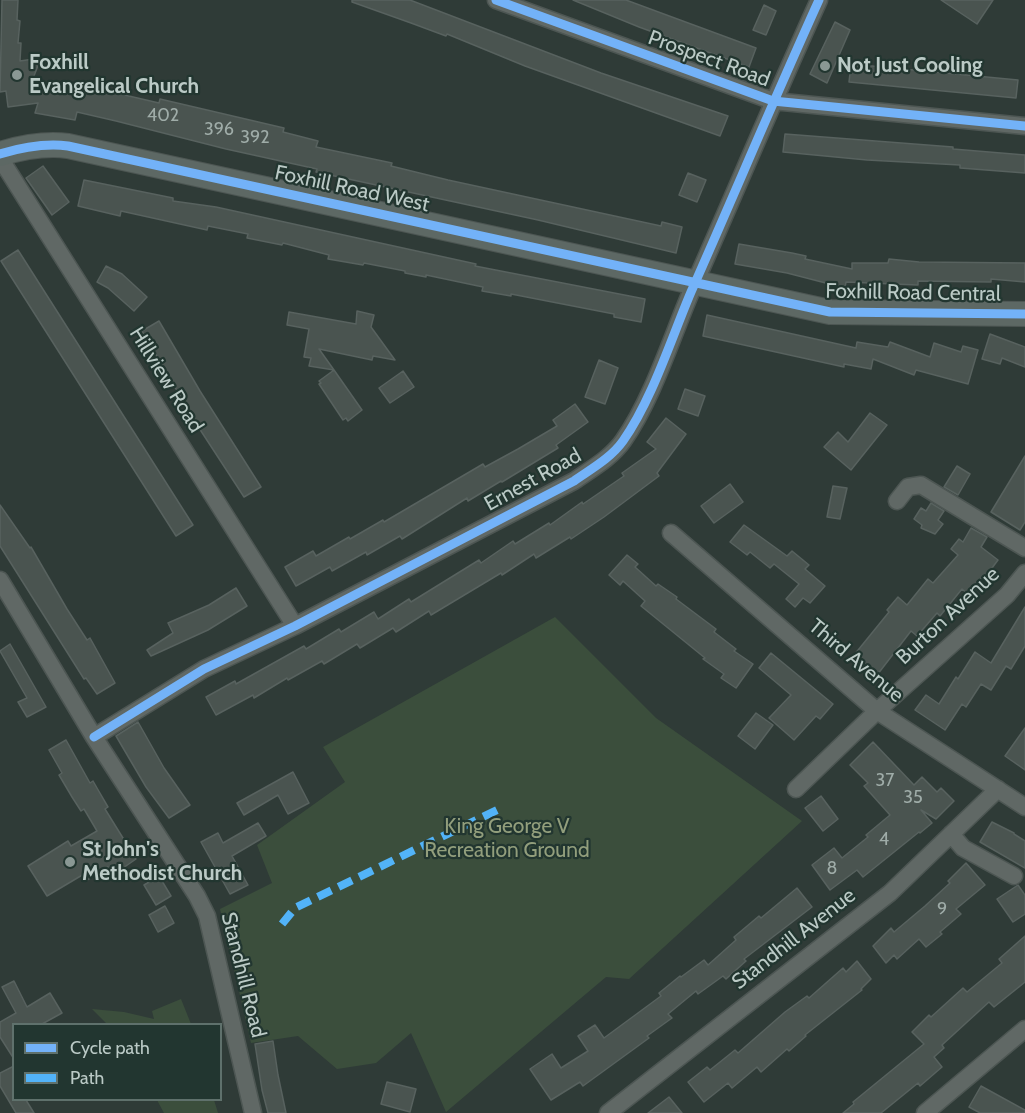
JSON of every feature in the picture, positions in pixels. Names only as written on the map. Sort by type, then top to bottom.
[{"type":"street","name":"Prospect Road","points":[[496,0],[773,101],[1025,126]]},
{"type":"street","name":"Ernest Road","points":[[94,737],[204,669],[295,626],[574,481],[597,465],[621,443],[636,420],[773,101],[819,0]]},
{"type":"street","name":"Foxhill Road West","points":[[0,154],[26,146],[49,144],[68,146],[696,283]]},
{"type":"street","name":"Hillview Road","points":[[0,158],[295,626]]},
{"type":"street","name":"Foxhill Road Central","points":[[696,283],[830,312],[1025,314]]},
{"type":"street","points":[[897,501],[908,487],[921,485],[1025,548]]},
{"type":"street","name":"Third Avenue","points":[[671,532],[877,711],[1025,807]]},
{"type":"street","name":"Burton Avenue","points":[[796,789],[877,711],[1007,595],[1025,573]]},
{"type":"street","name":"Standhill Road","points":[[0,580],[94,737],[197,896],[207,916],[253,1113]]},
{"type":"street","name":"Standhill Avenue","points":[[608,1113],[890,893],[998,789]]},
{"type":"street","points":[[951,834],[963,848],[1014,876]]},
{"type":"street","points":[[932,1111],[1025,1029]]},
{"type":"green space","name":"King George V Recreation Ground","points":[[555,617],[656,718],[802,821],[629,979],[606,977],[446,1112],[411,1033],[376,1063],[337,1069],[298,1036],[251,1043],[220,909],[272,883],[257,845],[345,782],[323,747]]},
{"type":"green space","points":[[181,999],[191,1023],[106,1023],[92,1009],[124,1012],[154,1019],[152,1011]]},
{"type":"green space","points":[[158,1101],[214,1101],[218,1113],[164,1113]]},
{"type":"building","points":[[2,0],[18,0],[20,61],[41,58],[32,81],[65,88],[66,83],[86,88],[86,86],[159,103],[160,99],[284,128],[283,132],[318,141],[316,147],[392,163],[391,166],[448,180],[661,226],[662,222],[682,227],[676,253],[538,220],[316,172],[317,169],[77,112],[75,120],[35,113],[38,103],[8,107],[6,91],[0,92]]},
{"type":"building","points":[[352,0],[410,0],[601,73],[728,116],[720,136],[525,66],[447,34],[446,36],[352,2]]},
{"type":"building","points":[[573,0],[626,0],[756,48],[749,67]]},
{"type":"building","points":[[941,0],[993,0],[977,24]]},
{"type":"building","points":[[764,5],[776,11],[766,35],[753,30]]},
{"type":"building","points":[[835,22],[850,30],[827,83],[810,74]]},
{"type":"building","points":[[851,64],[1018,80],[1016,98],[849,82]]},
{"type":"building","points":[[785,134],[1025,155],[1025,173],[960,168],[960,165],[867,160],[783,152]]},
{"type":"building","points":[[43,166],[69,202],[52,215],[26,178]]},
{"type":"building","points":[[688,173],[706,180],[697,202],[679,195]]},
{"type":"building","points":[[84,180],[173,198],[173,201],[216,207],[476,264],[475,266],[645,299],[641,322],[614,317],[614,314],[511,294],[511,296],[482,291],[483,287],[426,275],[426,277],[364,263],[363,265],[328,259],[329,255],[283,243],[282,245],[247,238],[248,234],[208,226],[207,230],[121,211],[120,216],[78,206]]},
{"type":"building","points":[[739,244],[806,256],[805,259],[852,269],[852,263],[888,263],[889,259],[919,262],[1025,263],[1025,282],[991,279],[991,282],[918,281],[918,285],[846,282],[845,288],[787,273],[735,264]]},
{"type":"building","points":[[18,250],[193,525],[176,536],[1,261]]},
{"type":"building","points":[[106,266],[122,274],[147,297],[134,311],[108,288],[97,282]]},
{"type":"building","points":[[357,311],[374,315],[371,327],[395,360],[373,356],[372,360],[319,349],[334,370],[309,366],[311,358],[304,357],[309,329],[287,325],[289,312],[356,324]]},
{"type":"building","points":[[707,315],[856,348],[857,342],[888,347],[890,342],[930,357],[934,343],[961,352],[963,346],[978,350],[968,384],[916,370],[914,375],[873,359],[871,369],[844,364],[844,367],[703,336]]},
{"type":"building","points":[[159,321],[261,487],[244,497],[199,428],[142,331]]},
{"type":"building","points":[[990,334],[1025,347],[1025,367],[1002,358],[1000,364],[982,359]]},
{"type":"building","points":[[599,360],[618,368],[605,404],[585,397]]},
{"type":"building","points":[[334,370],[362,410],[348,421],[346,418],[343,420],[319,384],[321,383],[319,381]]},
{"type":"building","points":[[403,371],[414,387],[390,403],[379,388]]},
{"type":"building","points":[[685,389],[705,396],[698,416],[678,409]]},
{"type":"building","points":[[575,404],[588,422],[556,445],[558,448],[468,501],[467,498],[402,539],[400,536],[332,571],[330,567],[296,586],[285,567],[313,551],[316,556],[383,520],[384,522],[483,464],[485,467],[518,449],[557,426],[553,420]]},
{"type":"building","points":[[870,413],[887,425],[851,470],[824,447],[838,432],[848,442]]},
{"type":"building","points":[[666,418],[686,434],[657,473],[659,476],[571,539],[570,537],[536,558],[534,554],[431,615],[429,611],[396,632],[393,628],[360,648],[357,644],[324,664],[322,661],[254,698],[253,695],[216,715],[206,697],[235,681],[236,684],[304,646],[306,649],[339,629],[341,632],[374,612],[378,619],[409,599],[411,602],[479,560],[481,563],[513,541],[515,544],[549,523],[550,525],[582,502],[583,504],[624,476],[622,473],[656,449],[647,442]]},
{"type":"building","points":[[1025,456],[1025,522],[1020,530],[991,512]]},
{"type":"building","points":[[957,466],[970,474],[958,495],[944,487]]},
{"type":"building","points":[[730,484],[743,502],[714,523],[701,506]]},
{"type":"building","points":[[833,486],[847,488],[840,519],[827,517]]},
{"type":"building","points":[[931,503],[944,511],[938,520],[943,524],[935,534],[921,528],[922,525],[914,519],[921,508],[926,511]]},
{"type":"building","points":[[0,505],[31,547],[87,640],[90,638],[115,683],[97,694],[86,678],[84,679],[0,546]]},
{"type":"building","points":[[744,525],[787,556],[792,551],[809,565],[805,569],[825,586],[810,603],[803,598],[795,607],[786,599],[799,584],[774,564],[770,568],[750,552],[747,555],[730,542]]},
{"type":"building","points":[[971,528],[987,537],[981,547],[998,560],[968,594],[962,589],[940,616],[937,613],[917,636],[911,631],[874,679],[850,660],[889,612],[887,610],[898,597],[907,605],[928,579],[933,583],[958,555],[951,549],[959,539],[963,542]]},
{"type":"building","points":[[627,555],[638,564],[635,567],[656,586],[658,584],[677,597],[676,599],[716,629],[714,632],[736,649],[734,651],[753,664],[736,688],[721,678],[724,674],[641,606],[645,601],[623,581],[620,585],[609,575]]},
{"type":"building","points":[[236,588],[247,606],[208,630],[151,656],[147,650],[173,633],[168,623],[209,605]]},
{"type":"building","points":[[1025,607],[1025,646],[1011,669],[1006,666],[991,690],[981,684],[966,707],[962,704],[945,730],[915,710],[926,695],[939,704],[975,652],[991,663]]},
{"type":"building","points":[[10,644],[46,707],[27,717],[18,702],[27,698],[0,651]]},
{"type":"building","points":[[771,653],[833,704],[820,719],[816,716],[794,740],[769,718],[791,695],[759,668]]},
{"type":"building","points":[[756,713],[773,725],[755,749],[738,736]]},
{"type":"building","points":[[138,722],[164,768],[190,805],[169,818],[146,787],[116,736]]},
{"type":"building","points":[[1025,728],[1025,770],[1005,756]]},
{"type":"building","points":[[66,740],[90,783],[93,781],[108,807],[105,809],[136,859],[113,875],[108,867],[87,880],[84,874],[47,896],[28,866],[68,841],[71,846],[97,831],[84,809],[81,811],[72,797],[59,775],[62,773],[49,750]]},
{"type":"building","points":[[873,742],[914,785],[922,777],[937,792],[941,788],[954,801],[936,819],[921,810],[932,823],[863,877],[857,870],[830,890],[812,865],[834,848],[842,858],[890,815],[864,786],[868,783],[850,765]]},
{"type":"building","points":[[293,772],[309,803],[288,814],[278,795],[244,815],[237,803]]},
{"type":"building","points":[[821,796],[838,819],[823,831],[805,808]]},
{"type":"building","points":[[992,822],[1025,841],[1025,868],[980,842]]},
{"type":"building","points":[[258,823],[266,836],[232,856],[248,885],[230,894],[201,842],[218,833],[223,843]]},
{"type":"building","points":[[966,863],[985,885],[956,909],[961,914],[926,947],[919,939],[897,959],[894,955],[886,963],[873,946],[891,928],[894,932],[925,906],[950,883],[948,881]]},
{"type":"building","points":[[159,876],[171,896],[156,905],[144,885]]},
{"type":"building","points":[[1018,885],[1025,895],[1025,914],[1013,922],[997,899]]},
{"type":"building","points":[[797,888],[812,907],[744,959],[746,961],[726,979],[723,976],[698,994],[696,991],[668,1014],[672,1018],[647,1036],[649,1038],[583,1086],[580,1082],[551,1100],[530,1069],[552,1054],[561,1068],[588,1051],[578,1036],[595,1025],[604,1038],[661,996],[659,993],[680,976],[704,960],[708,965],[736,940],[734,937]]},
{"type":"building","points":[[165,906],[174,923],[158,932],[149,915]]},
{"type":"building","points":[[1025,936],[1025,982],[994,1007],[989,1002],[942,1045],[944,1048],[934,1057],[942,1067],[920,1086],[918,1083],[881,1113],[843,1113],[854,1104],[853,1102],[924,1044],[912,1032],[929,1015],[931,1017],[963,988],[967,992],[1002,963],[999,959]]},
{"type":"building","points":[[857,961],[871,979],[862,990],[761,1072],[757,1067],[732,1088],[728,1083],[704,1102],[688,1082],[707,1067],[710,1070],[735,1050],[738,1053],[785,1012],[807,996],[809,998],[843,968],[846,972]]},
{"type":"building","points":[[14,981],[27,1007],[50,993],[62,1013],[44,1023],[12,1023],[12,1056],[0,1037],[0,1022],[16,1013],[2,987]]},
{"type":"building","points":[[273,1041],[286,1113],[268,1113],[262,1090],[255,1044]]},
{"type":"building","points":[[12,1067],[12,1101],[27,1101],[34,1113],[16,1113],[0,1086],[0,1073]]},
{"type":"building","points":[[387,1082],[416,1089],[410,1112],[381,1104]]},
{"type":"building","points":[[981,1086],[1025,1110],[1025,1113],[980,1113],[969,1107]]},
{"type":"building","points":[[669,1097],[682,1113],[648,1113]]},
{"type":"marked path","points":[[282,924],[295,908],[499,809]]},
{"type":"cycle path","points":[[496,0],[773,101],[1025,126]]},
{"type":"cycle path","points":[[94,737],[204,669],[295,626],[574,481],[613,453],[633,425],[652,388],[691,292],[819,0]]},
{"type":"cycle path","points":[[0,154],[34,146],[68,146],[830,312],[1025,314]]},
{"type":"place","name":"Not Just Cooling","points":[[825,66]]},
{"type":"place","name":"Foxhill Evangelical Church","points":[[17,75]]},
{"type":"place","name":"St John's Methodist Church","points":[[70,862]]}]
